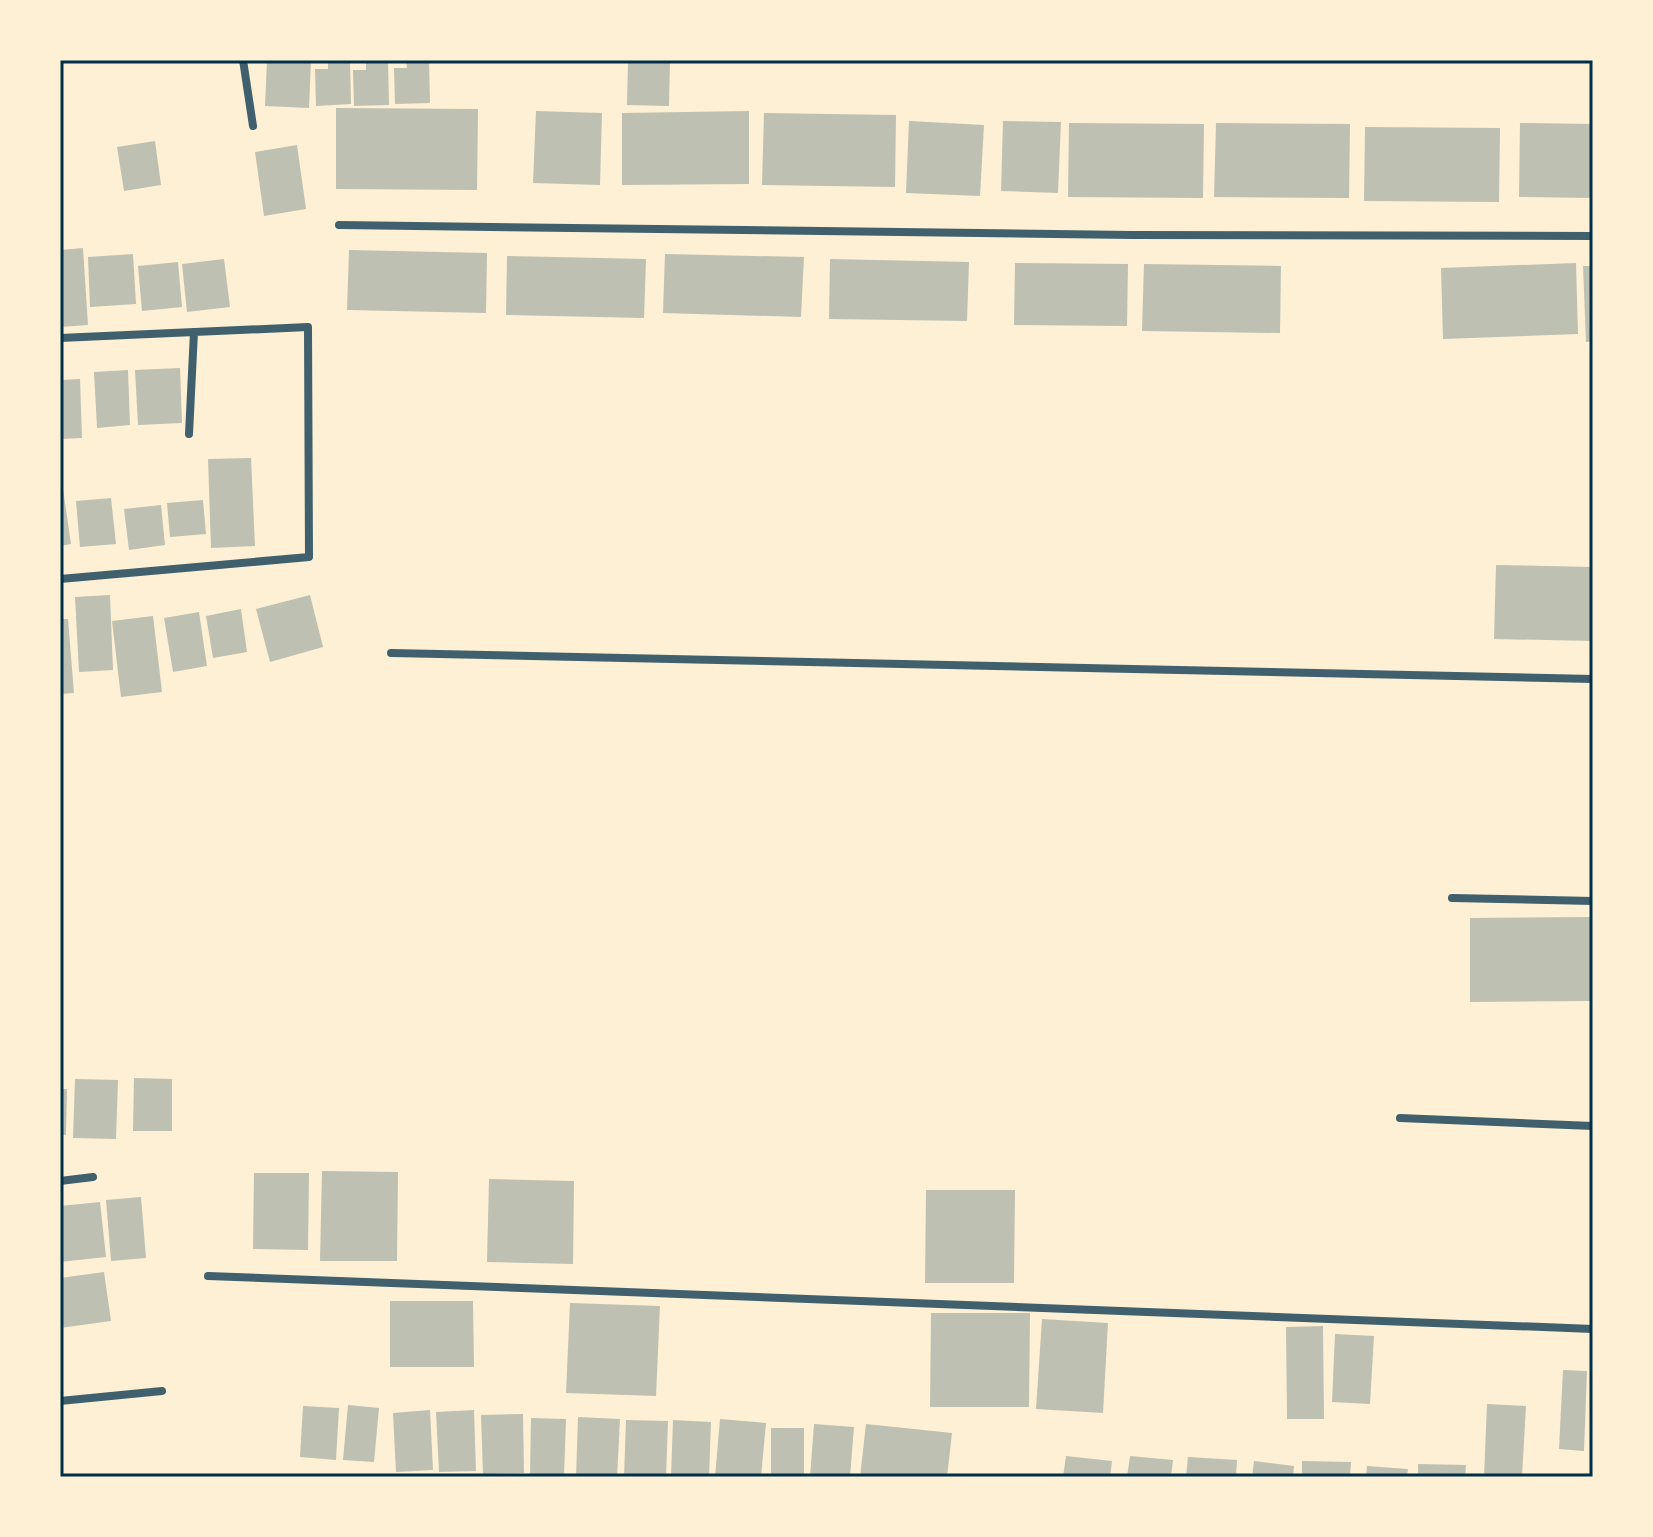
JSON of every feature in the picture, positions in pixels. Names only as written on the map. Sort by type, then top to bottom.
[{"type":"street","points":[[243,60],[253,126]]},
{"type":"street","points":[[339,225],[1132,235],[1593,236]]},
{"type":"street","points":[[60,338],[308,327],[309,557],[60,579]]},
{"type":"street","points":[[189,434],[194,332]]},
{"type":"street","points":[[391,653],[1593,679]]},
{"type":"street","points":[[1452,898],[1593,901]]},
{"type":"street","points":[[1400,1118],[1593,1126]]},
{"type":"street","points":[[60,1181],[93,1177]]},
{"type":"street","points":[[208,1276],[1593,1329]]},
{"type":"street","points":[[60,1401],[162,1391]]},
{"type":"building","points":[[267,60],[311,61],[309,108],[265,106]]},
{"type":"building","points":[[328,60],[350,60],[351,104],[316,106],[315,69],[328,69]]},
{"type":"building","points":[[366,60],[388,60],[389,105],[354,106],[353,70],[366,70]]},
{"type":"building","points":[[406,60],[429,60],[430,103],[395,104],[394,68],[407,68]]},
{"type":"building","points":[[628,60],[670,60],[669,106],[627,105]]},
{"type":"building","points":[[336,108],[478,109],[477,190],[336,189]]},
{"type":"building","points":[[536,111],[602,113],[600,185],[533,183]]},
{"type":"building","points":[[749,111],[749,184],[622,185],[622,113]]},
{"type":"building","points":[[764,113],[896,115],[895,187],[762,185]]},
{"type":"building","points":[[909,121],[984,125],[980,196],[906,193]]},
{"type":"building","points":[[1003,121],[1061,122],[1058,193],[1001,191]]},
{"type":"building","points":[[1069,123],[1204,124],[1203,198],[1068,197]]},
{"type":"building","points":[[1216,123],[1350,124],[1349,198],[1214,197]]},
{"type":"building","points":[[1520,123],[1593,124],[1593,198],[1519,197]]},
{"type":"building","points":[[1365,127],[1500,128],[1499,202],[1364,201]]},
{"type":"building","points":[[155,141],[161,185],[124,191],[117,147]]},
{"type":"building","points":[[297,145],[306,209],[264,216],[255,152]]},
{"type":"building","points":[[83,248],[88,325],[60,327],[60,250]]},
{"type":"building","points":[[349,250],[487,253],[486,313],[347,310]]},
{"type":"building","points":[[133,254],[136,304],[90,307],[88,257]]},
{"type":"building","points":[[665,254],[804,257],[801,317],[663,313]]},
{"type":"building","points":[[507,256],[646,259],[644,318],[506,315]]},
{"type":"building","points":[[224,259],[230,307],[187,312],[182,264]]},
{"type":"building","points":[[830,259],[969,262],[967,321],[829,319]]},
{"type":"building","points":[[178,262],[182,307],[142,311],[138,266]]},
{"type":"building","points":[[1015,263],[1128,264],[1127,326],[1014,325]]},
{"type":"building","points":[[1576,263],[1578,334],[1443,339],[1441,268]]},
{"type":"building","points":[[1144,264],[1281,266],[1280,333],[1142,331]]},
{"type":"building","points":[[1583,266],[1593,266],[1593,341],[1586,342]]},
{"type":"building","points":[[180,368],[182,423],[138,425],[135,370]]},
{"type":"building","points":[[128,370],[130,425],[97,428],[94,372]]},
{"type":"building","points":[[80,379],[82,438],[60,439],[60,380]]},
{"type":"building","points":[[251,458],[255,546],[211,548],[208,459]]},
{"type":"building","points":[[60,489],[63,489],[71,544],[60,546]]},
{"type":"building","points":[[111,498],[116,544],[80,547],[76,501]]},
{"type":"building","points":[[203,500],[206,534],[170,537],[167,503]]},
{"type":"building","points":[[161,505],[165,545],[129,550],[124,509]]},
{"type":"building","points":[[1496,565],[1593,567],[1593,641],[1494,639]]},
{"type":"building","points":[[110,595],[113,670],[79,672],[75,597]]},
{"type":"building","points":[[310,595],[323,647],[270,662],[256,609]]},
{"type":"building","points":[[241,609],[247,652],[213,658],[206,616]]},
{"type":"building","points":[[199,612],[207,666],[173,672],[164,618]]},
{"type":"building","points":[[153,616],[162,692],[121,697],[112,621]]},
{"type":"building","points":[[60,619],[68,619],[74,693],[60,694]]},
{"type":"building","points":[[1593,917],[1593,1001],[1470,1002],[1470,918]]},
{"type":"building","points":[[134,1078],[172,1079],[172,1131],[133,1131]]},
{"type":"building","points":[[75,1079],[118,1080],[116,1139],[73,1138]]},
{"type":"building","points":[[60,1089],[67,1089],[66,1135],[60,1135]]},
{"type":"building","points":[[322,1171],[398,1172],[397,1261],[320,1261]]},
{"type":"building","points":[[254,1173],[309,1173],[308,1250],[253,1249]]},
{"type":"building","points":[[489,1179],[574,1181],[573,1264],[487,1262]]},
{"type":"building","points":[[926,1190],[1015,1190],[1014,1283],[925,1283]]},
{"type":"building","points":[[141,1197],[146,1258],[111,1261],[106,1200]]},
{"type":"building","points":[[100,1202],[106,1257],[60,1262],[60,1206]]},
{"type":"building","points":[[104,1272],[111,1321],[60,1328],[60,1278]]},
{"type":"building","points":[[390,1301],[473,1301],[474,1367],[390,1367]]},
{"type":"building","points":[[570,1303],[660,1306],[656,1396],[566,1393]]},
{"type":"building","points":[[931,1313],[1030,1313],[1029,1407],[930,1407]]},
{"type":"building","points":[[1042,1319],[1108,1323],[1103,1413],[1036,1409]]},
{"type":"building","points":[[1323,1326],[1324,1419],[1287,1419],[1286,1327]]},
{"type":"building","points":[[1335,1334],[1374,1336],[1370,1404],[1332,1402]]},
{"type":"building","points":[[1563,1370],[1587,1371],[1584,1451],[1559,1449]]},
{"type":"building","points":[[1487,1404],[1526,1406],[1522,1477],[1484,1477]]},
{"type":"building","points":[[348,1405],[379,1408],[374,1462],[343,1460]]},
{"type":"building","points":[[303,1406],[339,1408],[336,1460],[300,1457]]},
{"type":"building","points":[[430,1410],[433,1470],[396,1472],[393,1413]]},
{"type":"building","points":[[474,1410],[476,1471],[439,1472],[436,1412]]},
{"type":"building","points":[[523,1414],[524,1473],[483,1474],[481,1415]]},
{"type":"building","points":[[578,1417],[620,1419],[617,1477],[576,1477]]},
{"type":"building","points":[[531,1418],[566,1419],[564,1476],[530,1475]]},
{"type":"building","points":[[720,1419],[766,1423],[761,1477],[715,1477]]},
{"type":"building","points":[[626,1420],[668,1421],[666,1477],[624,1477]]},
{"type":"building","points":[[673,1420],[711,1422],[709,1477],[671,1477]]},
{"type":"building","points":[[814,1424],[854,1427],[850,1477],[810,1477]]},
{"type":"building","points":[[866,1424],[952,1433],[947,1477],[860,1477]]},
{"type":"building","points":[[771,1428],[804,1428],[804,1477],[771,1477]]},
{"type":"building","points":[[1066,1456],[1112,1461],[1110,1477],[1063,1477]]},
{"type":"building","points":[[1130,1456],[1173,1460],[1171,1477],[1127,1477]]},
{"type":"building","points":[[1188,1457],[1237,1460],[1236,1477],[1186,1477]]},
{"type":"building","points":[[1254,1461],[1294,1466],[1293,1477],[1252,1477]]},
{"type":"building","points":[[1302,1461],[1351,1462],[1350,1477],[1302,1477]]},
{"type":"building","points":[[1418,1464],[1466,1465],[1465,1477],[1418,1477]]},
{"type":"building","points":[[1367,1466],[1408,1469],[1407,1477],[1366,1477]]}]
